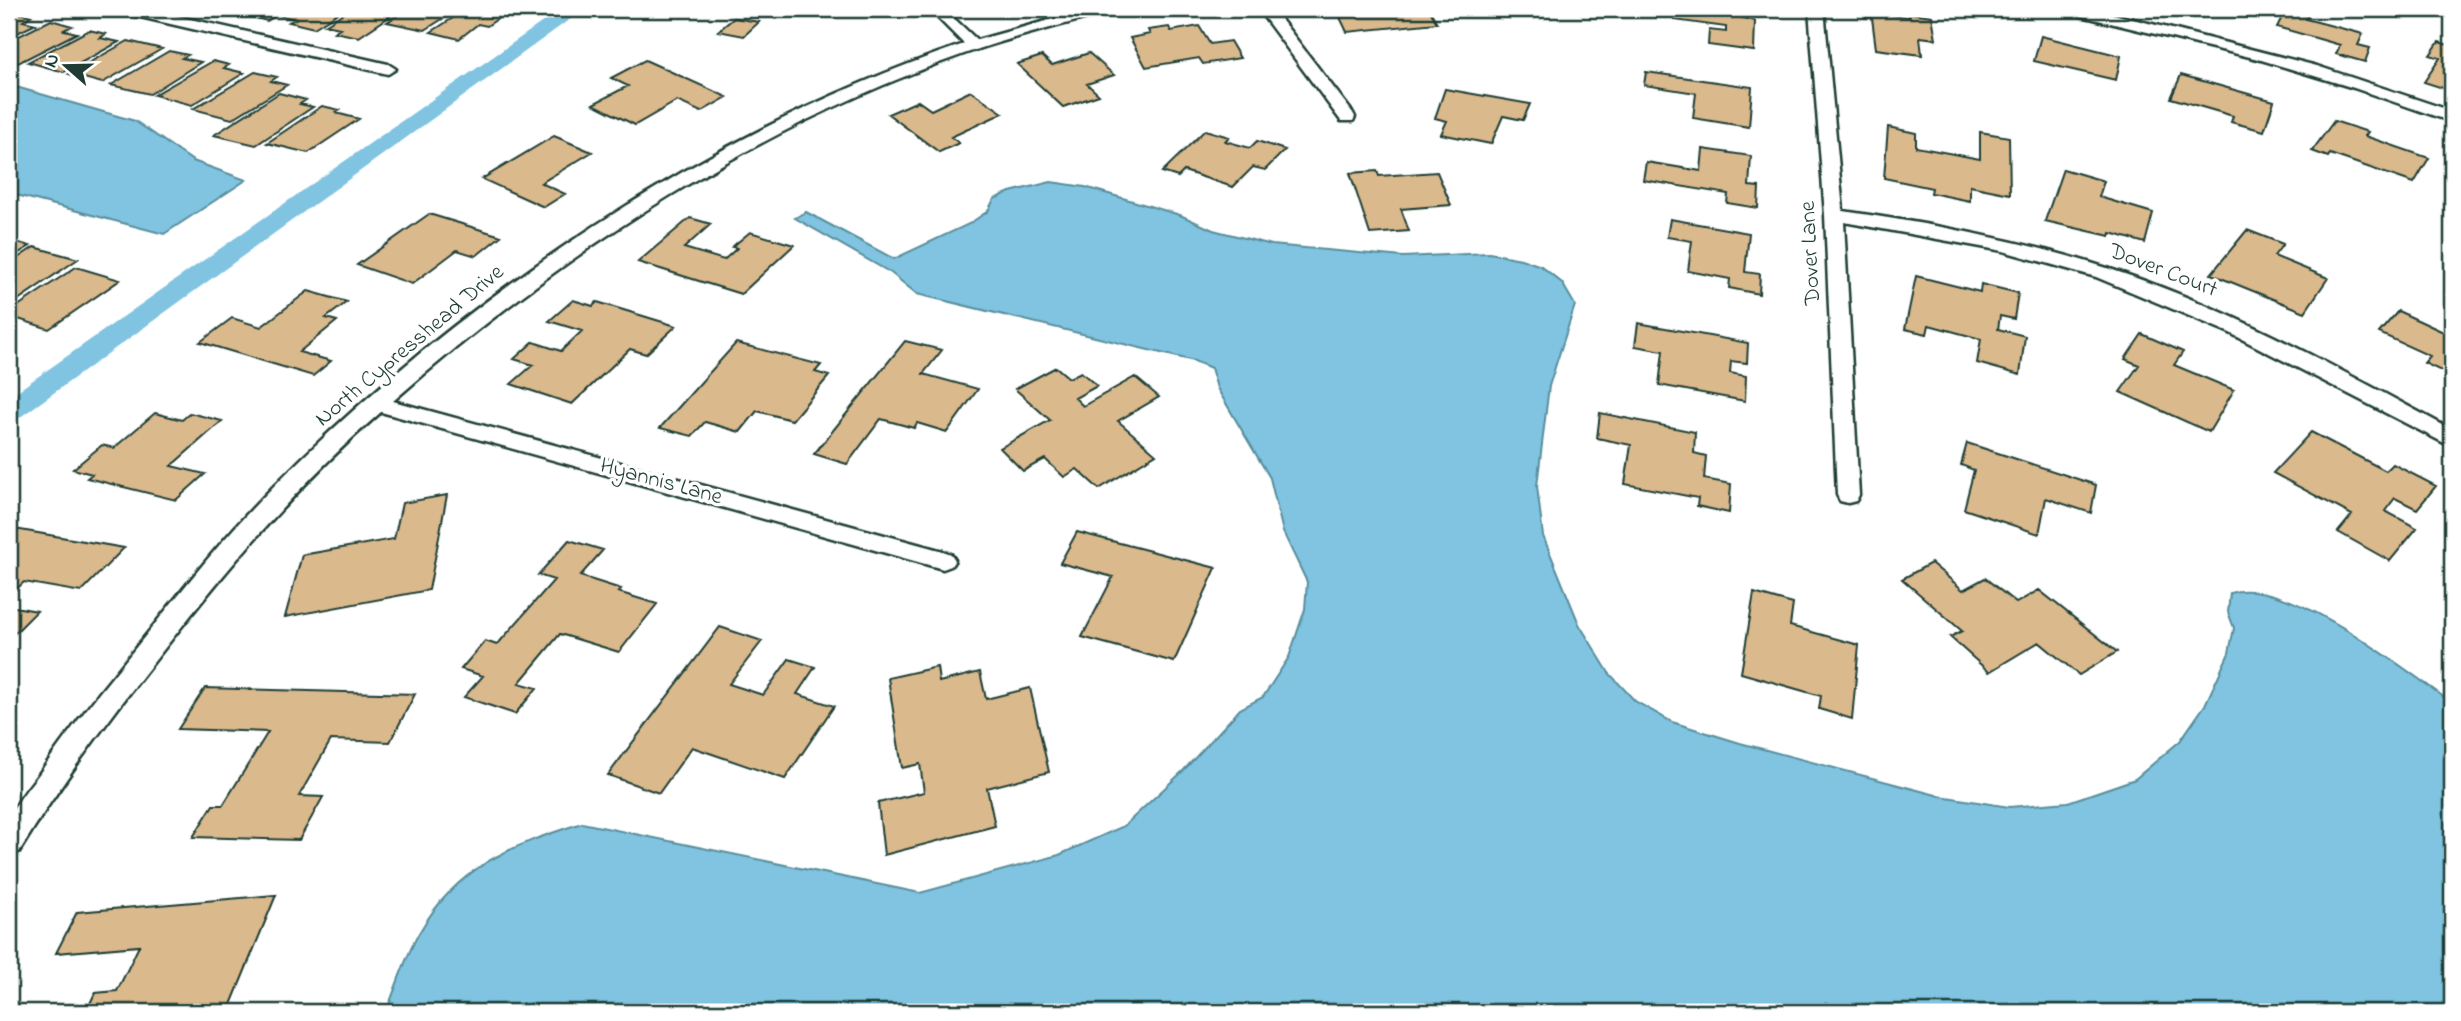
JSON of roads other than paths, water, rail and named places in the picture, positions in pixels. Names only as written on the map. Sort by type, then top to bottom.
[{"type":"street","points":[[127,9],[388,69]]},
{"type":"street","points":[[936,9],[974,45]]},
{"type":"street","name":"North Cypresshead Drive","points":[[9,843],[29,809],[123,682],[213,569],[296,478],[452,340],[528,280],[615,219],[709,164],[790,122],[880,82],[974,45],[1105,9]]},
{"type":"street","points":[[1265,9],[1347,117]]},
{"type":"street","name":"Dover Lane","points":[[1816,9],[1834,215],[1848,495]]},
{"type":"street","points":[[2070,9],[2283,63],[2452,117]]},
{"type":"street","name":"Dover Court","points":[[1834,215],[1937,230],[2019,247],[2103,273],[2207,313],[2303,359],[2452,439]]},
{"type":"street","name":"Hyannis Lane","points":[[378,404],[943,560]]},
{"type":"water","points":[[9,85],[135,121],[193,161],[246,180],[164,234],[13,194],[9,190]]},
{"type":"water","points":[[1051,182],[1085,187],[1180,215],[1213,230],[1272,245],[1403,257],[1489,253],[1541,266],[1562,283],[1575,305],[1549,386],[1537,486],[1543,536],[1579,624],[1609,673],[1635,701],[1672,722],[1740,743],[1940,796],[2009,807],[2068,802],[2135,779],[2180,741],[2205,705],[2229,653],[2234,628],[2228,612],[2230,593],[2254,591],[2282,598],[2345,629],[2452,703],[2452,1012],[386,1012],[414,942],[434,910],[469,874],[488,861],[532,840],[582,823],[920,893],[1059,855],[1124,826],[1183,771],[1240,709],[1263,697],[1289,657],[1305,609],[1307,582],[1283,532],[1270,478],[1217,388],[1211,368],[1194,361],[917,294],[891,273],[795,218],[806,212],[894,259],[969,224],[988,211],[994,199],[1010,192]]},
{"type":"waterway","points":[[9,411],[574,9]]}]
